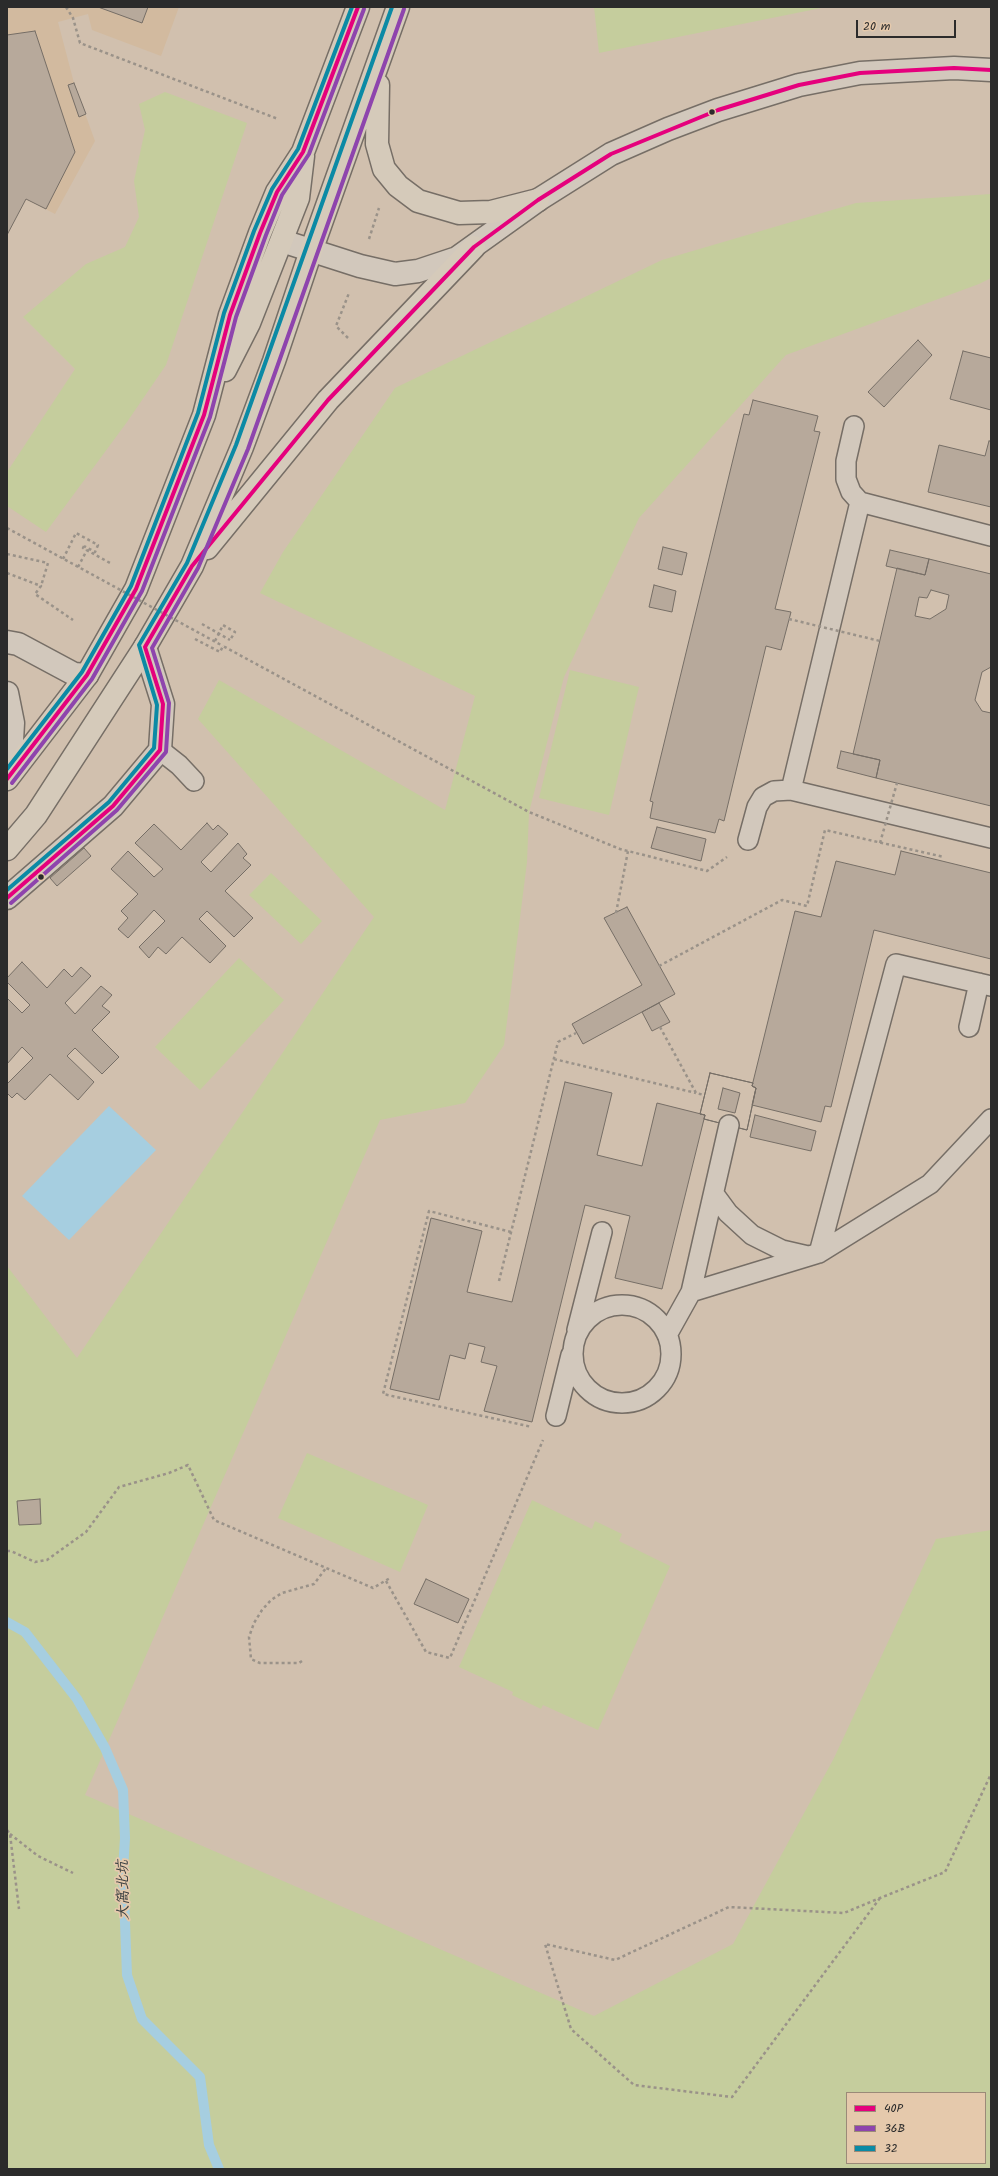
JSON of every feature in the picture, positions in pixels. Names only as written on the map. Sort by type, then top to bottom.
[{"type":"main road","points":[[7,779],[87,675],[136,589],[204,415],[249,323],[282,241],[298,198],[304,152],[358,7]]},
{"type":"main road","points":[[7,849],[36,815],[145,648],[192,566],[244,440],[274,361],[311,251],[398,7]]},
{"type":"main road","points":[[378,61],[376,114],[377,144],[384,169],[398,186],[418,201],[459,213],[491,212],[538,200]]},
{"type":"main road","points":[[204,415],[230,315],[260,233],[276,192],[304,152]]},
{"type":"main road","points":[[192,566],[328,400],[474,247]]},
{"type":"street","points":[[282,241],[311,251],[395,274],[437,265],[457,258],[538,200],[611,154],[668,129],[771,93],[860,73],[954,68],[991,70]]},
{"type":"street","points":[[7,642],[18,644],[74,674],[87,675]]},
{"type":"street","points":[[7,898],[113,806],[160,750],[163,704],[145,648]]},
{"type":"street","points":[[7,693],[13,723],[12,742],[7,760]]},
{"type":"lane","points":[[854,426],[846,461],[846,479],[851,492],[860,502],[991,536]]},
{"type":"lane","points":[[791,790],[860,502]]},
{"type":"lane","points":[[160,750],[179,765],[194,781]]},
{"type":"lane","points":[[748,840],[757,807],[763,797],[774,791],[791,790],[991,838]]},
{"type":"lane","points":[[815,1255],[896,964],[985,985],[969,1027]]},
{"type":"lane","points":[[691,1292],[815,1255],[930,1184],[991,1119]]},
{"type":"lane","points":[[667,1335],[691,1292],[729,1126]]},
{"type":"lane","points":[[714,1194],[728,1213],[752,1235],[782,1250],[815,1255]]},
{"type":"lane","points":[[556,1416],[602,1232]]},
{"type":"lane","points":[[613,1305],[630,1306],[646,1311],[659,1321],[667,1335],[671,1350],[670,1366],[666,1376],[653,1393],[639,1401],[623,1404],[607,1401],[592,1394],[581,1382],[574,1368],[574,1343],[584,1321],[593,1314],[613,1305]]},
{"type":"path","points":[[66,7],[73,18],[80,43],[278,118]]},
{"type":"path","points":[[7,528],[529,812],[628,852],[707,872],[748,840]]},
{"type":"path","points":[[63,559],[76,533],[98,545],[95,552],[84,546],[83,548],[86,552],[110,563]]},
{"type":"path","points":[[78,567],[86,552]]},
{"type":"path","points":[[7,554],[48,563],[41,586],[35,594],[73,620]]},
{"type":"path","points":[[7,574],[41,586]]},
{"type":"path","points":[[789,619],[880,641]]},
{"type":"path","points":[[202,624],[230,640],[235,632],[223,625],[214,641]]},
{"type":"path","points":[[195,639],[220,652],[223,646]]},
{"type":"path","points":[[880,843],[897,783]]},
{"type":"path","points":[[660,966],[782,900],[807,906],[825,830],[947,858]]},
{"type":"path","points":[[616,913],[628,852]]},
{"type":"path","points":[[660,1027],[696,1093]]},
{"type":"path","points":[[499,1281],[558,1042],[576,1033]]},
{"type":"path","points":[[554,1059],[704,1095]]},
{"type":"path","points":[[511,1232],[429,1211],[383,1394],[537,1428]]},
{"type":"path","points":[[386,1581],[426,1652],[450,1658],[544,1438]]},
{"type":"path","points":[[7,1551],[11,1551],[35,1562],[46,1560],[86,1532],[119,1487],[169,1473],[188,1465],[214,1520],[373,1588],[390,1578]]},
{"type":"path","points":[[302,1661],[299,1663],[260,1663],[251,1659],[249,1637],[254,1623],[262,1610],[271,1600],[282,1593],[314,1584],[326,1568]]},
{"type":"path","points":[[880,1898],[732,2097],[634,2085],[571,2029],[545,1944],[615,1960],[729,1907],[844,1913],[880,1898],[945,1872],[991,1774]]},
{"type":"path","points":[[7,1830],[38,1856],[73,1873]]},
{"type":"path","points":[[10,1834],[19,1909]]},
{"type":"shaded area","points":[[7,7],[179,7],[161,56],[92,30],[88,14],[58,22],[74,83],[95,141],[55,214],[26,199],[7,235]]},
{"type":"green space","points":[[594,7],[826,7],[599,53]]},
{"type":"green space","points":[[165,92],[247,123],[166,365],[127,422],[46,532],[7,506],[7,472],[75,369],[23,317],[86,264],[125,247],[139,217],[134,181],[145,130],[139,104]]},
{"type":"green space","points":[[991,194],[991,278],[979,284],[786,355],[639,518],[564,677],[529,812],[527,862],[504,1045],[465,1103],[380,1120],[85,1795],[594,2016],[733,1944],[834,1758],[936,1539],[991,1530],[991,2169],[7,2169],[7,1266],[77,1358],[374,917],[198,719],[219,680],[445,810],[475,696],[260,593],[283,552],[395,388],[662,260],[856,203]]},
{"type":"green space","points":[[570,670],[639,687],[609,815],[539,798]]},
{"type":"green space","points":[[271,873],[322,921],[301,944],[249,895]]},
{"type":"green space","points":[[239,958],[284,1000],[200,1090],[155,1047]]},
{"type":"green space","points":[[307,1453],[428,1505],[400,1572],[278,1518]]},
{"type":"green space","points":[[532,1500],[592,1529],[595,1521],[622,1534],[619,1541],[670,1566],[598,1730],[543,1705],[541,1709],[512,1695],[513,1692],[459,1667]]},
{"type":"water","points":[[109,1106],[156,1150],[69,1240],[22,1196]]},
{"type":"building","points":[[98,7],[148,7],[142,23]]},
{"type":"building","points":[[35,31],[75,152],[46,209],[26,199],[7,235],[7,35]]},
{"type":"building","points":[[74,83],[86,114],[79,117],[68,85]]},
{"type":"building","points":[[918,340],[932,355],[884,407],[868,392]]},
{"type":"building","points":[[963,351],[991,358],[991,410],[950,399]]},
{"type":"building","points":[[753,400],[818,416],[814,431],[820,432],[775,609],[791,612],[781,650],[766,646],[724,821],[719,819],[715,833],[650,818],[653,802],[650,801],[744,414],[749,415]]},
{"type":"building","points":[[989,441],[991,441],[991,507],[928,492],[939,445],[985,456]]},
{"type":"building","points":[[663,547],[687,553],[682,575],[658,569]]},
{"type":"building","points":[[890,550],[929,559],[925,575],[886,566]]},
{"type":"building","points":[[929,559],[991,574],[991,806],[876,778],[880,760],[853,754],[897,568],[925,575]]},
{"type":"building","points":[[654,585],[676,591],[672,612],[649,607]]},
{"type":"building","points":[[931,590],[949,595],[946,609],[930,619],[915,616],[919,597],[927,598]]},
{"type":"building","points":[[991,667],[991,713],[982,711],[975,700],[982,672]]},
{"type":"building","points":[[841,751],[880,760],[876,778],[837,768]]},
{"type":"building","points":[[207,823],[213,830],[218,825],[228,834],[201,862],[211,872],[238,843],[247,854],[243,858],[251,865],[225,891],[253,918],[234,937],[207,911],[199,919],[226,946],[210,963],[182,937],[166,954],[158,947],[149,958],[139,947],[165,921],[154,910],[128,938],[118,929],[128,918],[121,911],[138,894],[111,869],[128,851],[154,877],[163,869],[135,843],[154,824],[181,850]]},
{"type":"building","points":[[657,827],[706,839],[701,861],[651,848]]},
{"type":"building","points":[[84,848],[91,856],[57,886],[50,878]]},
{"type":"building","points":[[901,851],[991,873],[991,959],[874,930],[831,1107],[825,1106],[821,1122],[752,1105],[756,1088],[752,1086],[795,911],[821,917],[836,861],[895,875]]},
{"type":"building","points":[[627,907],[675,994],[583,1044],[572,1024],[642,985],[604,918]]},
{"type":"building","points":[[22,962],[47,988],[64,969],[72,977],[81,967],[91,976],[65,1003],[75,1014],[101,986],[112,995],[102,1006],[110,1012],[92,1030],[119,1057],[102,1074],[75,1048],[67,1056],[94,1082],[78,1100],[50,1074],[25,1100],[17,1093],[12,1098],[7,1093],[7,1084],[33,1058],[22,1047],[7,1064],[7,998],[22,1013],[30,1005],[7,982],[7,978]]},
{"type":"building","points":[[659,1003],[670,1022],[652,1031],[642,1012]]},
{"type":"building","points":[[710,1073],[753,1083],[752,1086],[756,1088],[747,1130],[704,1119],[705,1115],[700,1114]],"holes":[[[723,1088],[740,1093],[735,1113],[718,1109]]]},
{"type":"building","points":[[710,1073],[753,1083],[752,1086],[756,1088],[747,1130],[704,1119],[705,1115],[700,1114]]},
{"type":"building","points":[[565,1082],[612,1093],[597,1155],[642,1166],[657,1103],[705,1115],[662,1289],[615,1278],[630,1216],[585,1205],[532,1422],[484,1411],[497,1366],[481,1362],[485,1347],[469,1343],[465,1359],[450,1355],[439,1400],[390,1389],[431,1218],[482,1231],[467,1292],[512,1302]]},
{"type":"building","points":[[755,1115],[816,1131],[811,1151],[750,1137]]},
{"type":"building","points":[[40,1499],[41,1524],[19,1525],[17,1501]]},
{"type":"building","points":[[426,1579],[469,1599],[458,1623],[414,1604]]},
{"type":"waterway","name":"大窩北坑","points":[[7,1622],[25,1632],[77,1699],[105,1748],[123,1790],[125,1838],[123,1870],[127,1975],[142,2019],[200,2077],[209,2145],[219,2169]]},
{"type":"transit line","name":"32","points":[[7,769],[82,672],[131,586],[198,413],[224,313],[254,231],[272,189],[298,149],[352,7]]},
{"type":"transit line","name":"40P","points":[[7,779],[87,675],[136,589],[204,415],[230,315],[260,233],[277,192],[303,152],[358,7]]},
{"type":"transit line","name":"32","points":[[7,890],[109,802],[154,748],[157,705],[139,645],[187,563],[236,445],[392,7]]},
{"type":"transit line","name":"36B","points":[[12,783],[92,679],[142,591],[210,417],[236,317],[266,235],[282,195],[309,154],[364,9]]},
{"type":"transit line","name":"36B","points":[[11,903],[117,810],[166,752],[169,703],[152,648],[198,568],[248,449],[404,9]]},
{"type":"transit line","name":"40P","points":[[7,898],[113,806],[160,750],[163,704],[145,647],[192,566],[328,400],[474,247],[538,200],[611,154],[718,110],[799,85],[860,73],[954,68],[991,70]]}]
